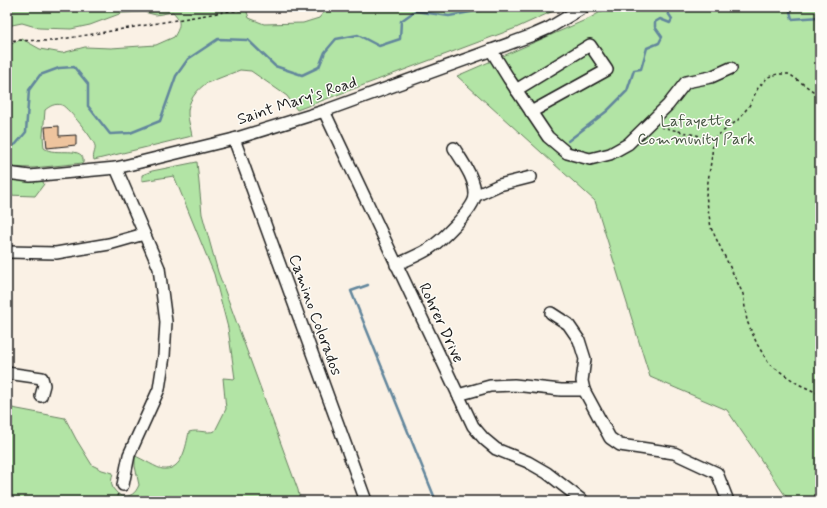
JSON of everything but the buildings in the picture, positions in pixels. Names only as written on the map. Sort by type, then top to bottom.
[{"type":"street","name":"Saint Mary's Road","points":[[7,173],[30,176],[116,168],[234,139],[324,111],[491,50],[549,28],[584,7]]},
{"type":"street","points":[[516,90],[590,45],[607,70],[531,112]]},
{"type":"street","points":[[491,50],[548,137],[567,153],[590,159],[610,154],[628,144],[668,105],[686,82],[711,77],[731,68]]},
{"type":"street","name":"Rohrer Drive","points":[[324,111],[473,426],[484,440],[496,449],[528,462],[547,473],[583,501]]},
{"type":"street","name":"Camino Colorados","points":[[234,139],[366,501]]},
{"type":"street","points":[[396,265],[428,250],[471,207],[475,196],[472,182],[465,166],[454,148]]},
{"type":"street","points":[[116,168],[159,268],[166,322],[164,356],[159,389],[129,455],[123,485]]},
{"type":"street","points":[[475,196],[499,185],[531,177]]},
{"type":"street","points":[[7,252],[56,253],[109,244],[144,234]]},
{"type":"street","points":[[551,313],[568,324],[579,340],[585,358],[582,380],[584,390],[610,438],[620,445],[674,453],[717,473],[728,501]]},
{"type":"street","points":[[7,373],[42,378],[44,385],[41,396]]},
{"type":"street","points":[[458,395],[490,386],[514,385],[561,390],[584,390]]},
{"type":"path","points":[[7,40],[51,41],[230,11],[294,7]]},
{"type":"path","points":[[820,96],[789,74],[778,74],[768,78],[758,88],[749,106],[738,120],[713,139],[706,195],[711,228],[743,294],[747,321],[757,344],[769,364],[798,384],[820,394]]},
{"type":"path","points":[[649,124],[713,139]]},
{"type":"green space","points":[[7,7],[248,7],[247,12],[249,18],[264,24],[303,23],[319,18],[324,12],[325,7],[562,7],[516,28],[297,110],[287,96],[251,71],[240,70],[207,83],[193,96],[188,109],[188,119],[192,136],[94,160],[94,142],[86,131],[65,107],[59,104],[53,105],[45,110],[43,136],[44,148],[55,151],[75,152],[83,157],[83,163],[33,168],[7,167],[7,46],[22,39],[40,49],[62,53],[85,47],[111,48],[156,45],[174,37],[179,27],[179,21],[173,12],[156,15],[144,12],[122,13],[90,25],[71,29],[39,28],[22,23],[7,26]]},
{"type":"green space","name":"Lafayette Community Park","points":[[609,7],[820,7],[820,501],[789,501],[727,410],[650,377],[595,201],[457,76],[590,18]]},
{"type":"green space","points":[[197,162],[202,214],[218,272],[298,490],[300,501],[7,501],[7,407],[65,418],[92,465],[113,473],[113,489],[121,496],[132,494],[136,491],[139,485],[135,466],[135,456],[161,469],[170,469],[179,462],[185,450],[189,432],[215,431],[226,409],[223,378],[235,379],[228,328],[214,274],[174,176],[142,181],[142,175],[152,171]]},
{"type":"green space","points":[[7,180],[42,180],[44,184],[35,196],[7,195]]},
{"type":"waterway","points":[[7,149],[16,144],[26,132],[29,90],[40,75],[59,68],[74,67],[88,84],[88,106],[110,134],[130,133],[160,121],[176,76],[188,59],[218,39],[248,40],[275,66],[302,75],[319,67],[325,52],[336,39],[358,35],[379,46],[400,39],[401,21],[415,11],[449,16],[505,7]]},
{"type":"waterway","points":[[568,141],[607,111],[627,91],[634,70],[641,69],[647,48],[659,43],[662,37],[655,27],[655,22],[660,19],[670,23],[672,19],[668,13],[667,7]]},
{"type":"waterway","points":[[789,7],[792,19],[820,17]]},
{"type":"waterway","points":[[368,285],[351,291],[436,501]]}]
